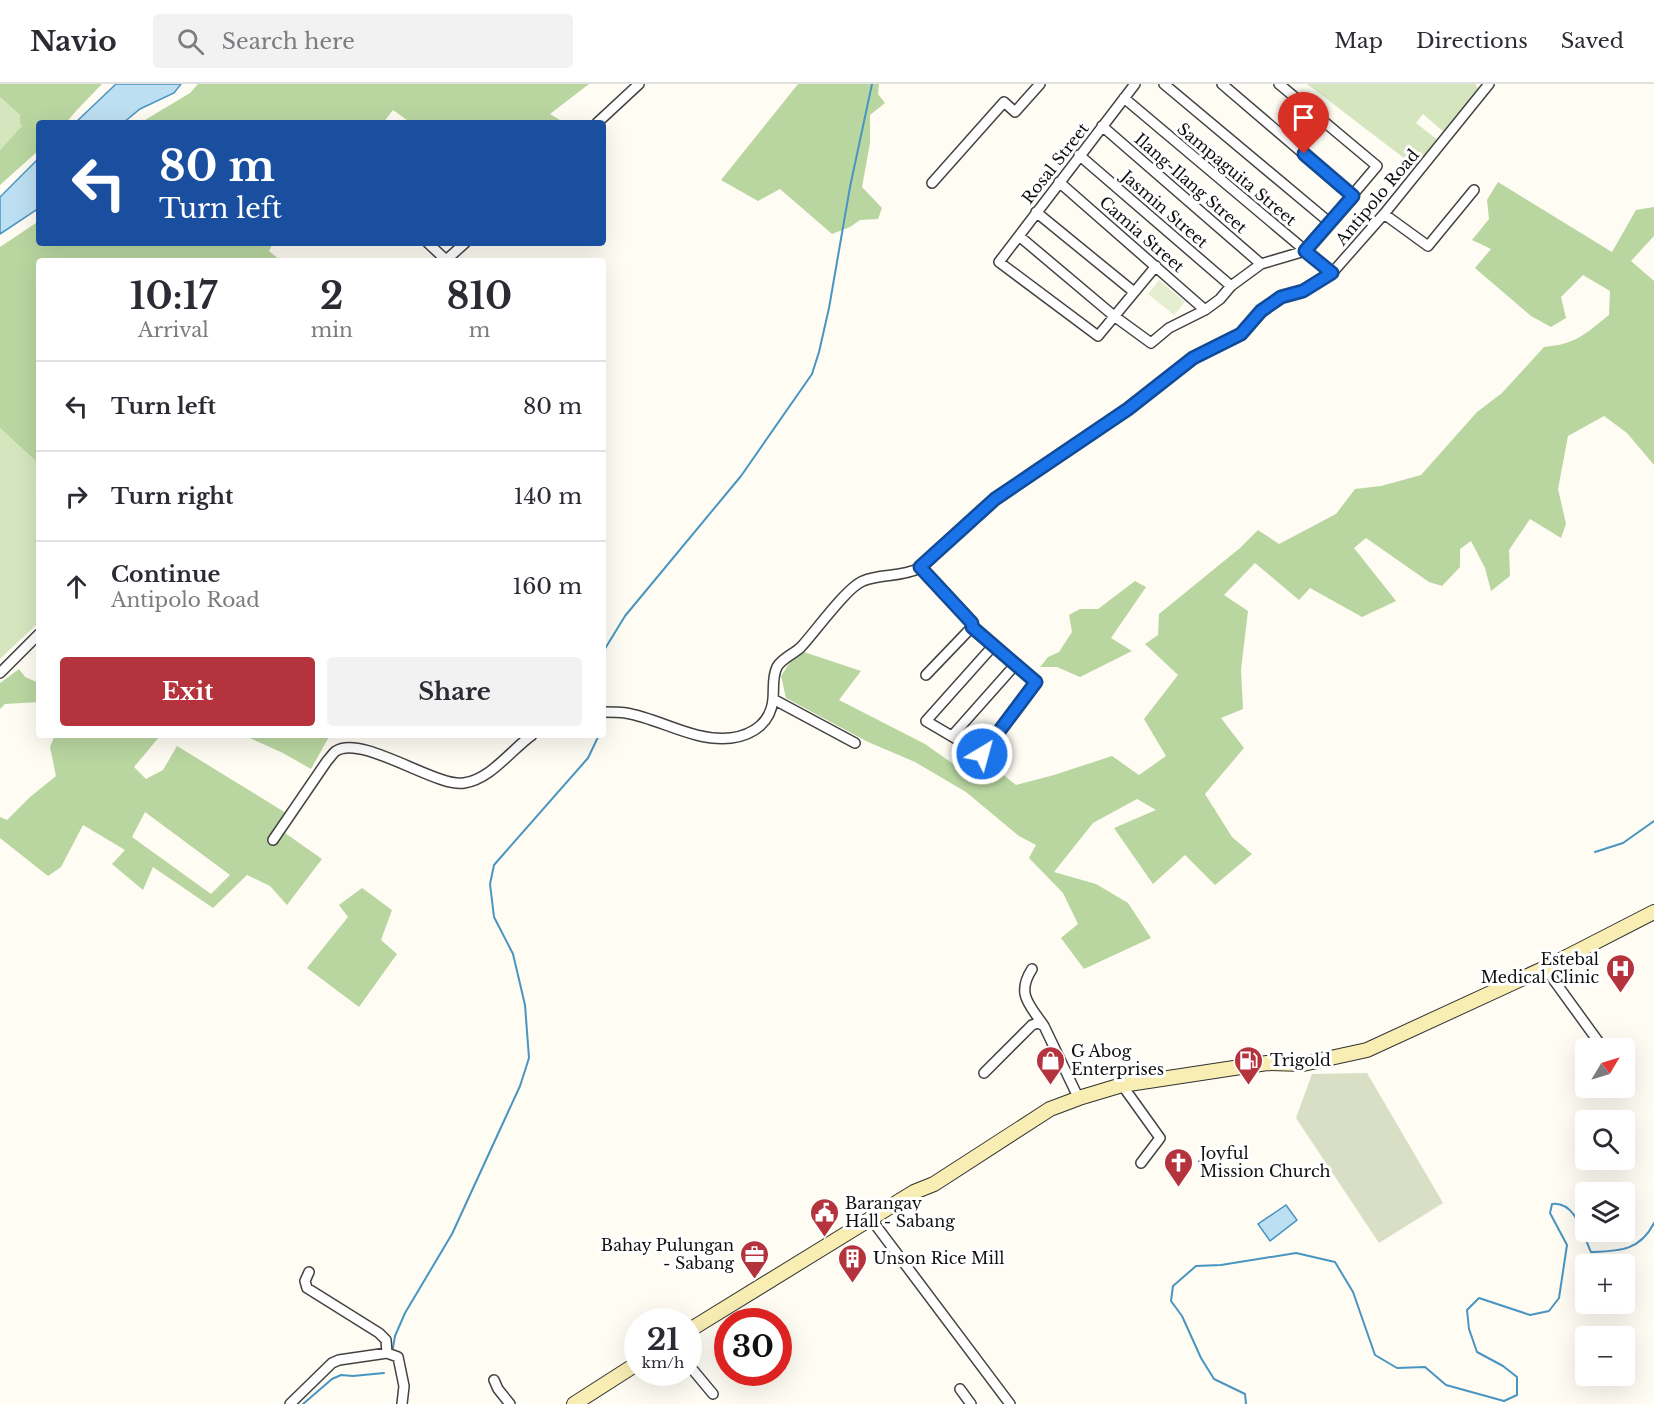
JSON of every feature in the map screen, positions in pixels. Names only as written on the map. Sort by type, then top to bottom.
[{"type":"main road","points":[[702,1322],[915,1192],[934,1184],[1050,1110],[1122,1084],[1267,1063],[1303,1064],[1367,1050],[1545,968],[1654,912]]},
{"type":"main road","points":[[574,1404],[624,1372]]},
{"type":"street","points":[[600,120],[639,84]]},
{"type":"street","points":[[932,183],[1004,102],[1015,112],[1040,84]]},
{"type":"street","name":"Rosal Street","points":[[1113,316],[1098,336],[999,262],[1135,84]]},
{"type":"street","points":[[1164,84],[1329,222]]},
{"type":"street","points":[[1222,84],[1353,196]]},
{"type":"street","points":[[1019,236],[1113,316],[1151,344],[1170,328],[1205,310],[1220,299],[1231,286],[1261,264],[1305,251],[1377,166],[1280,84]]},
{"type":"street","name":"Antipolo Road","points":[[920,567],[995,499],[1128,409],[1193,358],[1241,334],[1261,311],[1281,297],[1303,291],[1332,273],[1489,84]]},
{"type":"street","name":"Sampaguita Street","points":[[1124,98],[1332,273]]},
{"type":"street","name":"Ilang-Ilang Street","points":[[1102,126],[1261,264]]},
{"type":"street","name":"Jasmin Street","points":[[1079,155],[1231,286]]},
{"type":"street","name":"Camia Street","points":[[1059,182],[1205,310]]},
{"type":"street","points":[[1384,213],[1428,246],[1474,190]]},
{"type":"street","points":[[1036,212],[1134,292]]},
{"type":"street","points":[[431,246],[443,258]]},
{"type":"street","points":[[449,258],[462,246]]},
{"type":"street","points":[[1113,316],[1156,266]]},
{"type":"street","points":[[606,712],[626,713],[710,739],[732,738],[750,733],[761,726],[770,715],[773,680],[777,666],[798,650],[848,592],[862,581],[906,574],[920,567],[972,623],[972,627],[1036,682],[982,754],[926,721],[993,646]]},
{"type":"street","points":[[926,675],[972,627]]},
{"type":"street","points":[[0,673],[36,637]]},
{"type":"street","points":[[952,736],[1015,664]]},
{"type":"street","points":[[773,699],[855,742]]},
{"type":"street","points":[[273,840],[337,750],[351,747],[461,784],[472,782],[487,773],[528,738]]},
{"type":"street","points":[[1545,968],[1596,1038]]},
{"type":"street","points":[[1032,969],[1023,985],[1024,996],[1044,1026],[1079,1098]]},
{"type":"street","points":[[984,1073],[1032,1025],[1038,1023],[1044,1026]]},
{"type":"street","points":[[1122,1084],[1160,1138],[1141,1163]]},
{"type":"street","points":[[871,1219],[1010,1404]]},
{"type":"street","points":[[309,1272],[305,1281],[307,1288],[379,1333],[386,1340],[387,1353]]},
{"type":"street","points":[[290,1404],[332,1363],[387,1353],[398,1357],[404,1386],[402,1404]]},
{"type":"street","points":[[494,1380],[510,1404]]},
{"type":"street","points":[[702,1381],[713,1394]]},
{"type":"street","points":[[960,1389],[971,1404]]},
{"type":"green space","points":[[0,84],[102,84],[68,120],[36,120],[36,153],[0,185],[0,150],[22,126],[20,115],[0,97]]},
{"type":"green space","points":[[198,84],[589,84],[550,114],[560,120],[407,120],[393,110],[385,120],[145,120],[190,93]]},
{"type":"green space","points":[[798,84],[879,84],[878,94],[885,103],[870,115],[870,143],[862,187],[882,208],[878,219],[860,220],[832,234],[780,189],[758,201],[721,180]]},
{"type":"green space","points":[[1307,84],[1475,84],[1481,93],[1445,133],[1423,114],[1416,123],[1439,141],[1417,168]]},
{"type":"green space","points":[[0,97],[20,115],[20,123],[23,127],[0,150]]},
{"type":"green space","points":[[1498,182],[1612,252],[1636,210],[1654,207],[1654,236],[1631,261],[1654,281],[1654,465],[1627,433],[1604,416],[1568,436],[1558,489],[1566,524],[1561,538],[1530,519],[1509,550],[1510,576],[1491,591],[1485,568],[1471,541],[1460,549],[1460,567],[1442,586],[1429,582],[1366,538],[1354,548],[1396,601],[1362,617],[1310,588],[1299,600],[1255,563],[1224,595],[1248,611],[1241,670],[1243,709],[1221,718],[1244,748],[1205,794],[1232,837],[1252,854],[1215,885],[1185,855],[1153,884],[1114,828],[1156,810],[1137,799],[1093,823],[1054,872],[1096,884],[1128,903],[1151,938],[1084,969],[1061,938],[1078,924],[1063,893],[1029,858],[1036,845],[1019,836],[966,792],[915,762],[868,742],[786,698],[781,676],[798,650],[861,671],[839,700],[925,744],[959,768],[980,769],[986,761],[1016,785],[1112,756],[1139,775],[1166,756],[1144,719],[1178,675],[1145,644],[1158,635],[1159,614],[1240,548],[1258,530],[1279,544],[1336,514],[1355,489],[1381,486],[1421,475],[1477,412],[1502,393],[1544,347],[1572,341],[1609,315],[1610,291],[1583,275],[1561,297],[1566,318],[1551,327],[1531,316],[1475,268],[1491,249],[1472,240],[1489,219],[1487,200]]},
{"type":"green space","points":[[36,223],[36,246],[272,246],[269,251],[277,258],[36,258],[36,461],[0,428],[0,247]]},
{"type":"green space","points":[[1159,280],[1185,302],[1174,315],[1148,294]]},
{"type":"green space","points":[[0,428],[36,461],[36,625],[0,659]]},
{"type":"green space","points":[[1135,581],[1146,587],[1111,638],[1132,651],[1080,677],[1057,667],[1040,667],[1048,657],[1059,652],[1072,632],[1069,615],[1080,609],[1098,609]]},
{"type":"green space","points":[[19,669],[25,677],[36,682],[36,702],[5,704],[0,709],[0,683]]},
{"type":"green space","points":[[54,738],[158,738],[134,767],[146,779],[163,770],[177,746],[286,813],[275,826],[322,859],[287,905],[270,886],[247,875],[213,908],[153,867],[143,890],[112,864],[125,850],[83,825],[61,867],[48,876],[0,838],[0,817],[7,820],[56,776],[50,747]],"holes":[[[145,812],[230,875],[211,894],[132,837]]]},
{"type":"green space","points":[[250,738],[328,738],[311,769]]},
{"type":"green space","points":[[362,888],[392,910],[381,940],[397,954],[359,1007],[307,968],[348,917],[339,905]]},
{"type":"green space","points":[[1367,1073],[1443,1203],[1379,1243],[1296,1118],[1312,1074]]},
{"type":"water","points":[[116,84],[181,84],[174,93],[140,109],[127,120],[78,120]]},
{"type":"water","points":[[36,161],[36,210],[0,234],[0,197]]},
{"type":"water","points":[[1286,1205],[1297,1220],[1270,1241],[1258,1224]]},
{"type":"waterway","points":[[606,647],[625,616],[741,476],[812,374],[829,308],[850,187],[872,84]]},
{"type":"waterway","points":[[392,1353],[395,1336],[405,1313],[452,1234],[520,1086],[529,1058],[525,1005],[513,954],[494,917],[490,884],[494,865],[588,758],[598,738]]},
{"type":"waterway","points":[[1595,852],[1623,843],[1654,821]]},
{"type":"waterway","points":[[1246,1404],[1245,1394],[1214,1379],[1201,1358],[1182,1316],[1171,1301],[1173,1286],[1196,1266],[1221,1265],[1296,1253],[1335,1262],[1353,1292],[1375,1355],[1397,1368],[1425,1367],[1446,1385],[1504,1401],[1517,1395],[1517,1377],[1503,1366],[1477,1352],[1469,1329],[1467,1310],[1479,1298],[1530,1315],[1549,1311],[1559,1298],[1567,1245],[1550,1213],[1552,1204],[1560,1205],[1573,1213],[1591,1252],[1628,1248],[1642,1239],[1654,1223]]},
{"type":"waterway","points":[[303,1404],[332,1379],[341,1375],[384,1373]]},
{"type":"place","name":"Estebal Medical Clinic","points":[[1620,994]]},
{"type":"place","name":"G Abog Enterprises","points":[[1050,1086]]},
{"type":"place","name":"Trigold","points":[[1249,1086]]},
{"type":"place","name":"Joyful Mission Church","points":[[1179,1188]]},
{"type":"place","name":"Barangay Hall - Sabang","points":[[824,1238]]},
{"type":"place","name":"Bahay Pulungan - Sabang","points":[[755,1280]]},
{"type":"place","name":"Unson Rice Mill","points":[[852,1284]]},
{"type":"route","points":[[982,754],[1036,682],[972,627],[972,623],[920,567],[995,499],[1128,409],[1193,358],[1241,334],[1261,311],[1281,297],[1303,291],[1332,273],[1305,251],[1353,196],[1304,154]]}]
